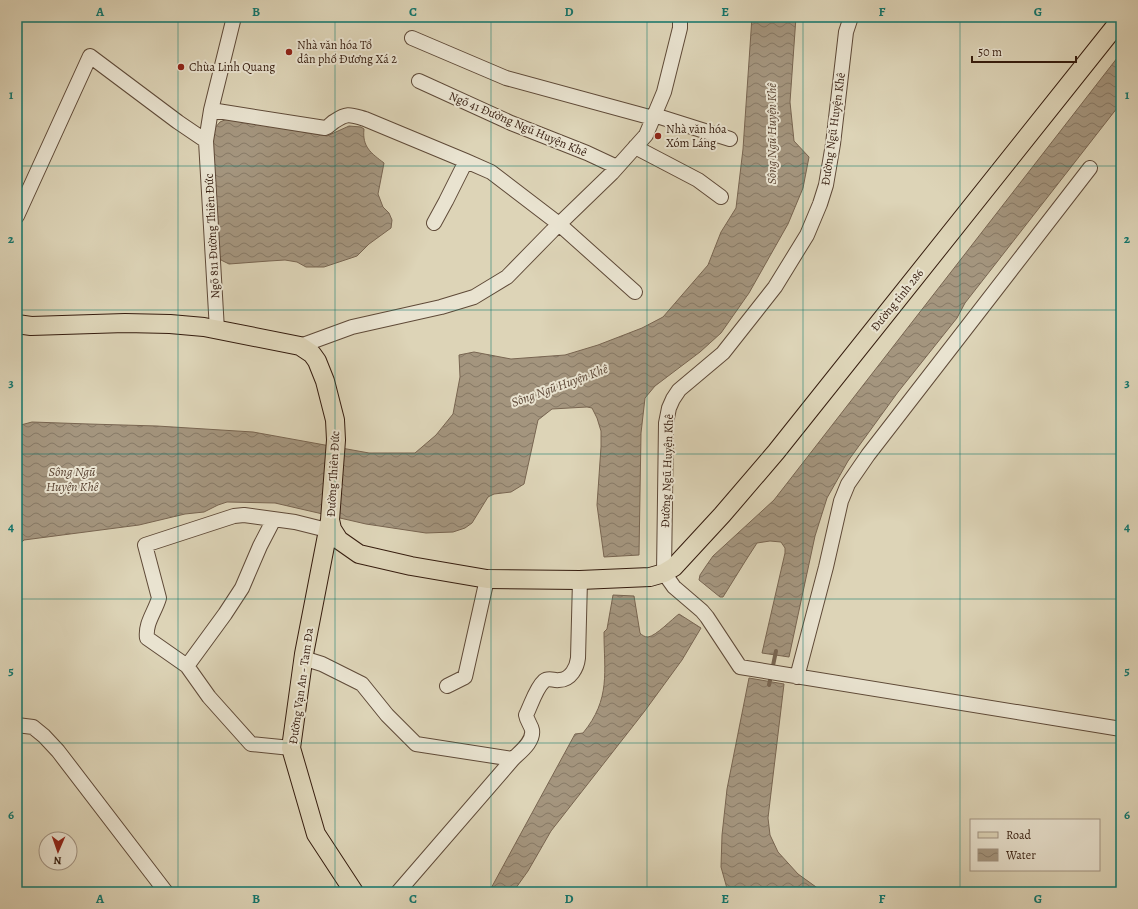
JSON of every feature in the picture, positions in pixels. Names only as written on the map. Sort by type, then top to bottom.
[{"type":"main road","name":"Đường tỉnh 286","points":[[664,573],[674,567],[722,515],[776,452],[1121,19]]},
{"type":"main road","points":[[22,326],[125,323],[170,324],[204,327],[300,346]]},
{"type":"main road","name":"Đường Thiên Đức","points":[[300,346],[312,354],[321,371],[335,420],[336,440],[329,525],[339,540],[359,554],[412,566],[487,579],[580,580],[650,577],[664,573]]},
{"type":"main road","name":"Đường Vạn An - Tam Đa","points":[[329,525],[303,658],[291,748],[316,834],[354,892]]},
{"type":"main road","points":[[321,562],[326,555],[332,551],[359,554]]},
{"type":"street","name":"Ngõ 811 Đường Thiên Đức","points":[[217,330],[206,141],[211,110],[234,17]]},
{"type":"street","points":[[300,346],[352,327],[441,307],[474,297],[507,277],[617,167],[646,135],[664,92],[680,28],[680,17]]},
{"type":"street","name":"Đường Ngũ Huyện Khê","points":[[664,573],[666,423],[669,408],[679,390],[723,353],[741,332],[775,287],[807,235],[826,185],[833,144],[846,32],[851,17]]},
{"type":"street","points":[[412,38],[506,78],[654,116],[730,139]]},
{"type":"street","points":[[17,216],[21,196],[90,56],[178,122],[206,141]]},
{"type":"street","name":"Ngõ 41 Đường Ngũ Huyện Khê","points":[[419,81],[511,123],[587,153],[617,167]]},
{"type":"street","points":[[211,110],[325,128],[329,127],[343,115],[351,115],[365,119],[466,161],[491,172],[559,224],[635,292]]},
{"type":"street","points":[[635,147],[698,180],[721,197]]},
{"type":"street","points":[[434,223],[466,161]]},
{"type":"street","points":[[791,676],[826,567],[841,501],[848,484],[868,454],[1090,168]]},
{"type":"street","points":[[291,748],[250,744],[210,697],[187,666],[147,638],[146,632],[150,617],[157,606],[159,598],[145,545],[234,516],[244,515],[329,525]]},
{"type":"street","points":[[187,666],[226,614],[242,588],[260,546],[274,519]]},
{"type":"street","points":[[664,573],[671,584],[707,617],[740,668],[1121,729]]},
{"type":"street","points":[[447,686],[465,677],[487,579]]},
{"type":"street","points":[[398,892],[531,740],[532,729],[526,720],[526,715],[541,685],[546,680],[560,680],[573,673],[577,666],[578,658],[580,580]]},
{"type":"street","points":[[303,658],[322,664],[362,684],[387,714],[416,744],[513,759]]},
{"type":"street","points":[[17,725],[33,727],[58,751],[166,892]]},
{"type":"water","name":"Sông Ngũ Huyện Khê","points":[[752,17],[796,17],[790,102],[794,141],[809,157],[803,188],[788,224],[749,293],[721,333],[700,352],[655,386],[645,398],[641,433],[639,555],[604,557],[597,505],[601,431],[592,408],[587,407],[552,409],[538,420],[524,484],[511,492],[494,494],[488,497],[472,523],[465,528],[453,532],[426,533],[366,524],[275,503],[227,502],[204,512],[185,514],[139,525],[24,540],[17,546],[17,426],[32,422],[157,426],[253,432],[369,453],[415,453],[436,435],[453,414],[460,377],[459,355],[474,352],[511,359],[565,355],[598,345],[642,328],[663,317],[708,265],[721,232],[736,208],[743,149]]},
{"type":"water","points":[[1121,53],[1121,103],[965,303],[957,318],[898,392],[848,461],[827,498],[815,536],[789,657],[762,653],[785,553],[785,548],[781,542],[770,541],[757,543],[723,597],[720,597],[699,580],[700,575],[713,556],[774,500]]},
{"type":"water","points":[[227,119],[327,136],[349,126],[361,127],[364,129],[364,140],[368,149],[384,163],[378,194],[383,207],[389,213],[392,220],[391,228],[369,244],[357,256],[324,267],[306,267],[297,262],[285,260],[229,264],[221,260],[217,254],[212,148],[214,129],[220,122]]},
{"type":"water","points":[[613,595],[634,596],[640,633],[644,636],[648,637],[655,634],[679,614],[701,628],[682,660],[644,712],[551,831],[528,871],[513,892],[489,892],[575,734],[583,733],[592,721],[598,708],[602,697],[605,673],[604,632],[607,629]]},
{"type":"water","points":[[749,678],[784,684],[768,818],[770,835],[778,852],[798,874],[823,892],[728,892],[721,867],[722,835],[727,789]]},
{"type":"waterway","points":[[769,685],[776,651]]},
{"type":"place","name":"Nhà văn hóa Tổ dân phố Đương Xá 2","points":[[289,52]]},
{"type":"place","name":"Chùa Linh Quang","points":[[181,67]]},
{"type":"place","name":"Nhà văn hóa Xóm Láng","points":[[658,136]]}]
